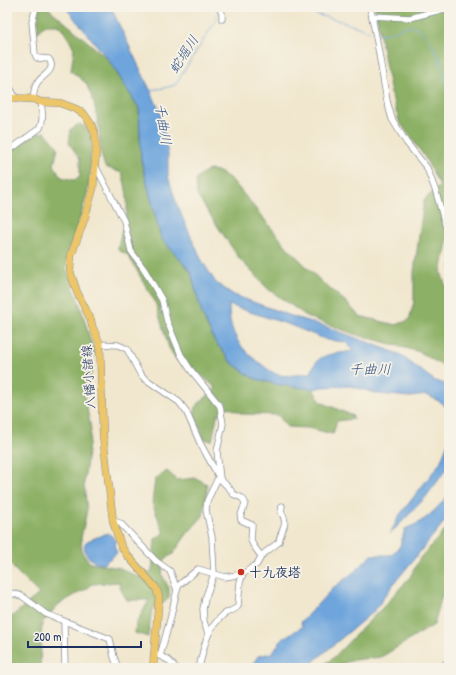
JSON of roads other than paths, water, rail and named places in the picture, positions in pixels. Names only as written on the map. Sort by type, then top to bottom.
[{"type":"main road","name":"八幡小諸線","points":[[7,98],[33,99],[41,102],[60,103],[76,109],[84,114],[91,124],[94,134],[96,167],[93,189],[89,206],[71,256],[70,271],[76,292],[91,320],[100,344],[103,436],[114,521],[121,546],[156,588],[159,596],[157,654],[152,668]]},
{"type":"street","points":[[33,99],[37,83],[48,74],[51,66],[48,59],[37,58],[35,54],[32,22],[36,7]]},
{"type":"street","points":[[219,7],[222,16]]},
{"type":"street","points":[[370,7],[387,100],[392,119],[406,142],[427,168],[436,192],[449,238]]},
{"type":"street","points":[[372,16],[410,18],[444,9],[449,10]]},
{"type":"street","points":[[7,82],[16,98]]},
{"type":"street","points":[[7,152],[40,128],[43,117],[41,102]]},
{"type":"street","points":[[96,167],[124,221],[131,252],[144,269],[162,300],[167,321],[181,355],[190,369],[220,406],[222,424],[217,451],[220,479]]},
{"type":"street","points":[[100,344],[118,345],[127,349],[139,372],[144,378],[179,402],[186,411],[200,443],[220,479],[233,494],[242,498],[245,502],[240,516],[241,520],[252,526],[251,540],[261,556]]},
{"type":"street","points":[[208,633],[204,622],[203,609],[214,574],[212,537],[206,510],[207,501],[217,480],[220,479]]},
{"type":"street","points":[[176,668],[168,660],[157,654],[170,620],[179,585],[198,569],[225,577],[243,574],[257,564],[261,556],[279,542],[280,536],[283,532],[285,517],[281,512],[282,506]]},
{"type":"street","points":[[114,521],[120,523],[156,561],[170,571],[177,590]]},
{"type":"street","points":[[199,668],[208,633],[215,622],[224,613],[237,608],[238,606],[240,582],[243,574]]},
{"type":"street","points":[[7,592],[22,596],[46,614],[110,639],[118,668]]},
{"type":"street","points":[[64,622],[65,668]]},
{"type":"street","points":[[7,653],[11,665],[14,668]]},
{"type":"street","points":[[440,668],[449,661]]},
{"type":"water","name":"千曲川","points":[[65,7],[111,7],[160,111],[168,154],[168,176],[177,205],[201,259],[216,283],[234,295],[399,354],[435,381],[449,385],[449,411],[442,403],[427,395],[410,397],[379,394],[350,386],[313,389],[280,385],[253,378],[232,363],[214,340],[202,314],[191,272],[161,238],[141,160],[139,108],[108,59]],"holes":[[[229,305],[290,325],[327,340],[346,342],[353,351],[322,357],[317,361],[311,373],[283,376],[268,369],[253,358],[241,346],[233,332],[229,315]]]},
{"type":"water","points":[[449,440],[449,466],[425,498],[390,534],[399,516],[440,463]]},
{"type":"water","points":[[449,494],[449,516],[392,586],[375,610],[306,668],[250,668],[258,656],[272,653],[283,638],[302,627],[301,622],[332,589],[372,555],[391,555],[400,546],[405,529],[419,523],[430,515]]},
{"type":"water","points":[[109,533],[116,541],[115,548],[117,553],[103,564],[100,564],[90,559],[85,552],[85,544],[86,542],[103,534]]},
{"type":"waterway","name":"蛇堀川","points":[[268,7],[293,8],[337,20],[372,32]]},
{"type":"waterway","name":"蛇堀川","points":[[150,90],[175,85],[216,20],[216,13],[218,11]]},
{"type":"waterway","name":"蛇堀川","points":[[377,33],[389,33],[409,26],[416,27],[425,35],[436,52],[444,78],[449,87]]},
{"type":"place","name":"十九夜塔","points":[[241,572]]}]
